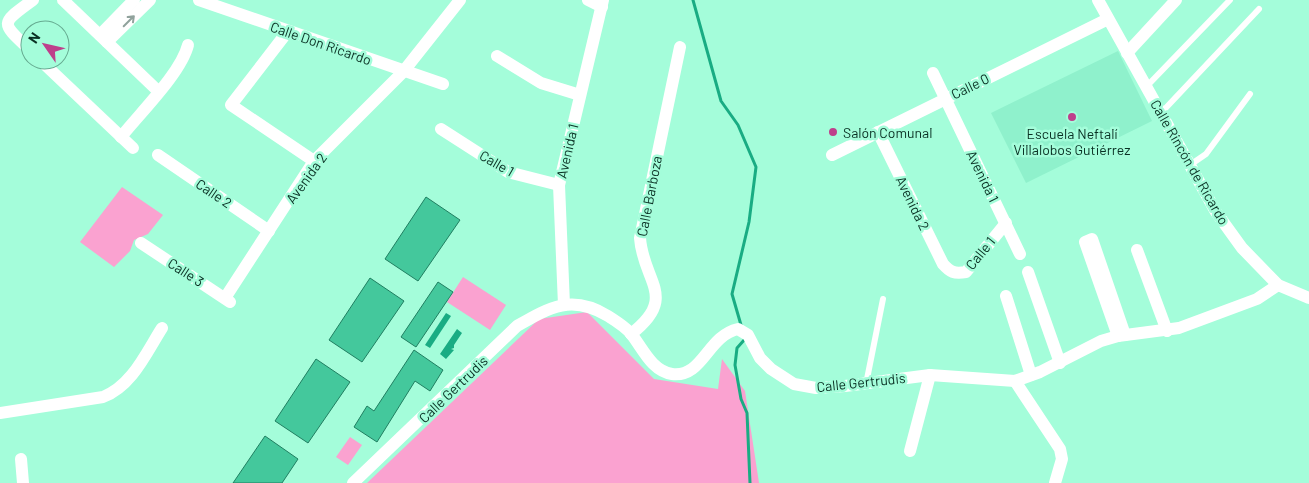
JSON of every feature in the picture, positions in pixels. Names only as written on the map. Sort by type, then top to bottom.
[{"type":"street","points":[[20,40],[9,30],[6,24],[8,18],[34,0]]},
{"type":"street","points":[[63,0],[158,91]]},
{"type":"street","points":[[104,39],[134,0]]},
{"type":"street","points":[[104,39],[150,0]]},
{"type":"street","name":"Calle Don Ricardo","points":[[199,0],[403,72],[443,84]]},
{"type":"street","name":"Avenida 2","points":[[228,300],[314,161],[403,72],[460,0]]},
{"type":"street","points":[[588,0],[603,3]]},
{"type":"street","name":"Calle Rincón de Ricardo","points":[[1098,0],[1216,212],[1242,248],[1278,285],[1309,298]]},
{"type":"street","points":[[1127,53],[1171,2]]},
{"type":"street","name":"Avenida 1","points":[[564,305],[559,185],[603,3]]},
{"type":"street","name":"Calle 0","points":[[832,155],[1108,19]]},
{"type":"street","points":[[288,31],[231,104],[314,161]]},
{"type":"street","points":[[121,137],[185,56],[188,45]]},
{"type":"street","name":"Calle Barboza","points":[[631,334],[648,321],[656,297],[649,270],[641,252],[640,238],[680,47]]},
{"type":"street","points":[[497,56],[540,83],[580,95]]},
{"type":"street","points":[[51,70],[133,148]]},
{"type":"street","name":"Avenida 1","points":[[933,73],[1020,254]]},
{"type":"street","name":"Calle 1","points":[[441,129],[508,172],[559,185]]},
{"type":"street","name":"Avenida 2","points":[[878,132],[943,264],[950,272]]},
{"type":"street","name":"Calle 2","points":[[158,155],[269,231]]},
{"type":"street","name":"Calle 1","points":[[950,272],[956,274],[966,272],[1006,223]]},
{"type":"street","points":[[1092,239],[1121,336],[1085,242],[1092,239]]},
{"type":"street","name":"Calle 3","points":[[141,243],[228,300]]},
{"type":"street","points":[[1137,250],[1167,331]]},
{"type":"street","points":[[1028,272],[1060,362]]},
{"type":"street","name":"Calle Gertrudis","points":[[353,483],[517,326],[541,312],[564,305],[580,303],[593,307],[631,334],[647,357],[656,366],[671,374],[686,373],[699,364],[724,334],[738,328],[748,335],[760,358],[771,369],[794,384],[816,388],[866,384],[930,375],[1015,380],[1060,362],[1102,341],[1121,336],[1179,328],[1257,299],[1278,285]]},
{"type":"street","points":[[1006,296],[1031,375]]},
{"type":"street","points":[[0,413],[103,397],[114,393],[126,382],[162,328]]},
{"type":"street","points":[[910,451],[930,375]]},
{"type":"street","points":[[1015,380],[1060,449],[1062,459],[1055,483]]},
{"type":"street","points":[[21,459],[23,483]]},
{"type":"lane","points":[[1146,86],[1230,0]]},
{"type":"lane","points":[[1161,113],[1259,9]]},
{"type":"lane","points":[[1190,165],[1206,154],[1250,94]]},
{"type":"lane","points":[[866,384],[883,299]]},
{"type":"shaded area","name":"Escuela Neftalí Villalobos Gutiérrez","points":[[1118,51],[1152,121],[1026,183],[991,113]]},
{"type":"shaded area","points":[[122,187],[163,215],[148,234],[134,240],[130,251],[114,267],[80,242]]},
{"type":"shaded area","points":[[463,277],[506,305],[490,330],[447,302]]},
{"type":"shaded area","points":[[587,312],[654,379],[718,389],[722,359],[745,391],[759,483],[367,483],[539,319]]},
{"type":"shaded area","points":[[446,313],[451,316],[430,348],[425,345]]},
{"type":"shaded area","points":[[457,329],[462,333],[454,348],[451,349],[454,350],[446,359],[440,354]]},
{"type":"shaded area","points":[[350,437],[362,445],[348,465],[336,457]]},
{"type":"building","points":[[426,197],[460,220],[418,281],[385,259]]},
{"type":"building","points":[[370,278],[404,301],[362,362],[329,340]]},
{"type":"building","points":[[438,282],[453,292],[416,347],[401,337]]},
{"type":"building","points":[[414,350],[443,370],[430,391],[415,381],[377,442],[354,427],[367,406],[374,411]]},
{"type":"building","points":[[316,359],[350,382],[308,443],[275,421]]},
{"type":"building","points":[[265,436],[298,459],[282,483],[233,483]]},
{"type":"waterway","points":[[693,0],[721,101],[738,125],[756,167],[749,222],[732,294],[741,325]]},
{"type":"waterway","points":[[745,339],[737,348],[735,365],[741,399],[747,413],[750,483]]},
{"type":"place","name":"Escuela Neftalí Villalobos Gutiérrez","points":[[1072,117]]},
{"type":"place","name":"Salón Comunal","points":[[833,132]]}]
